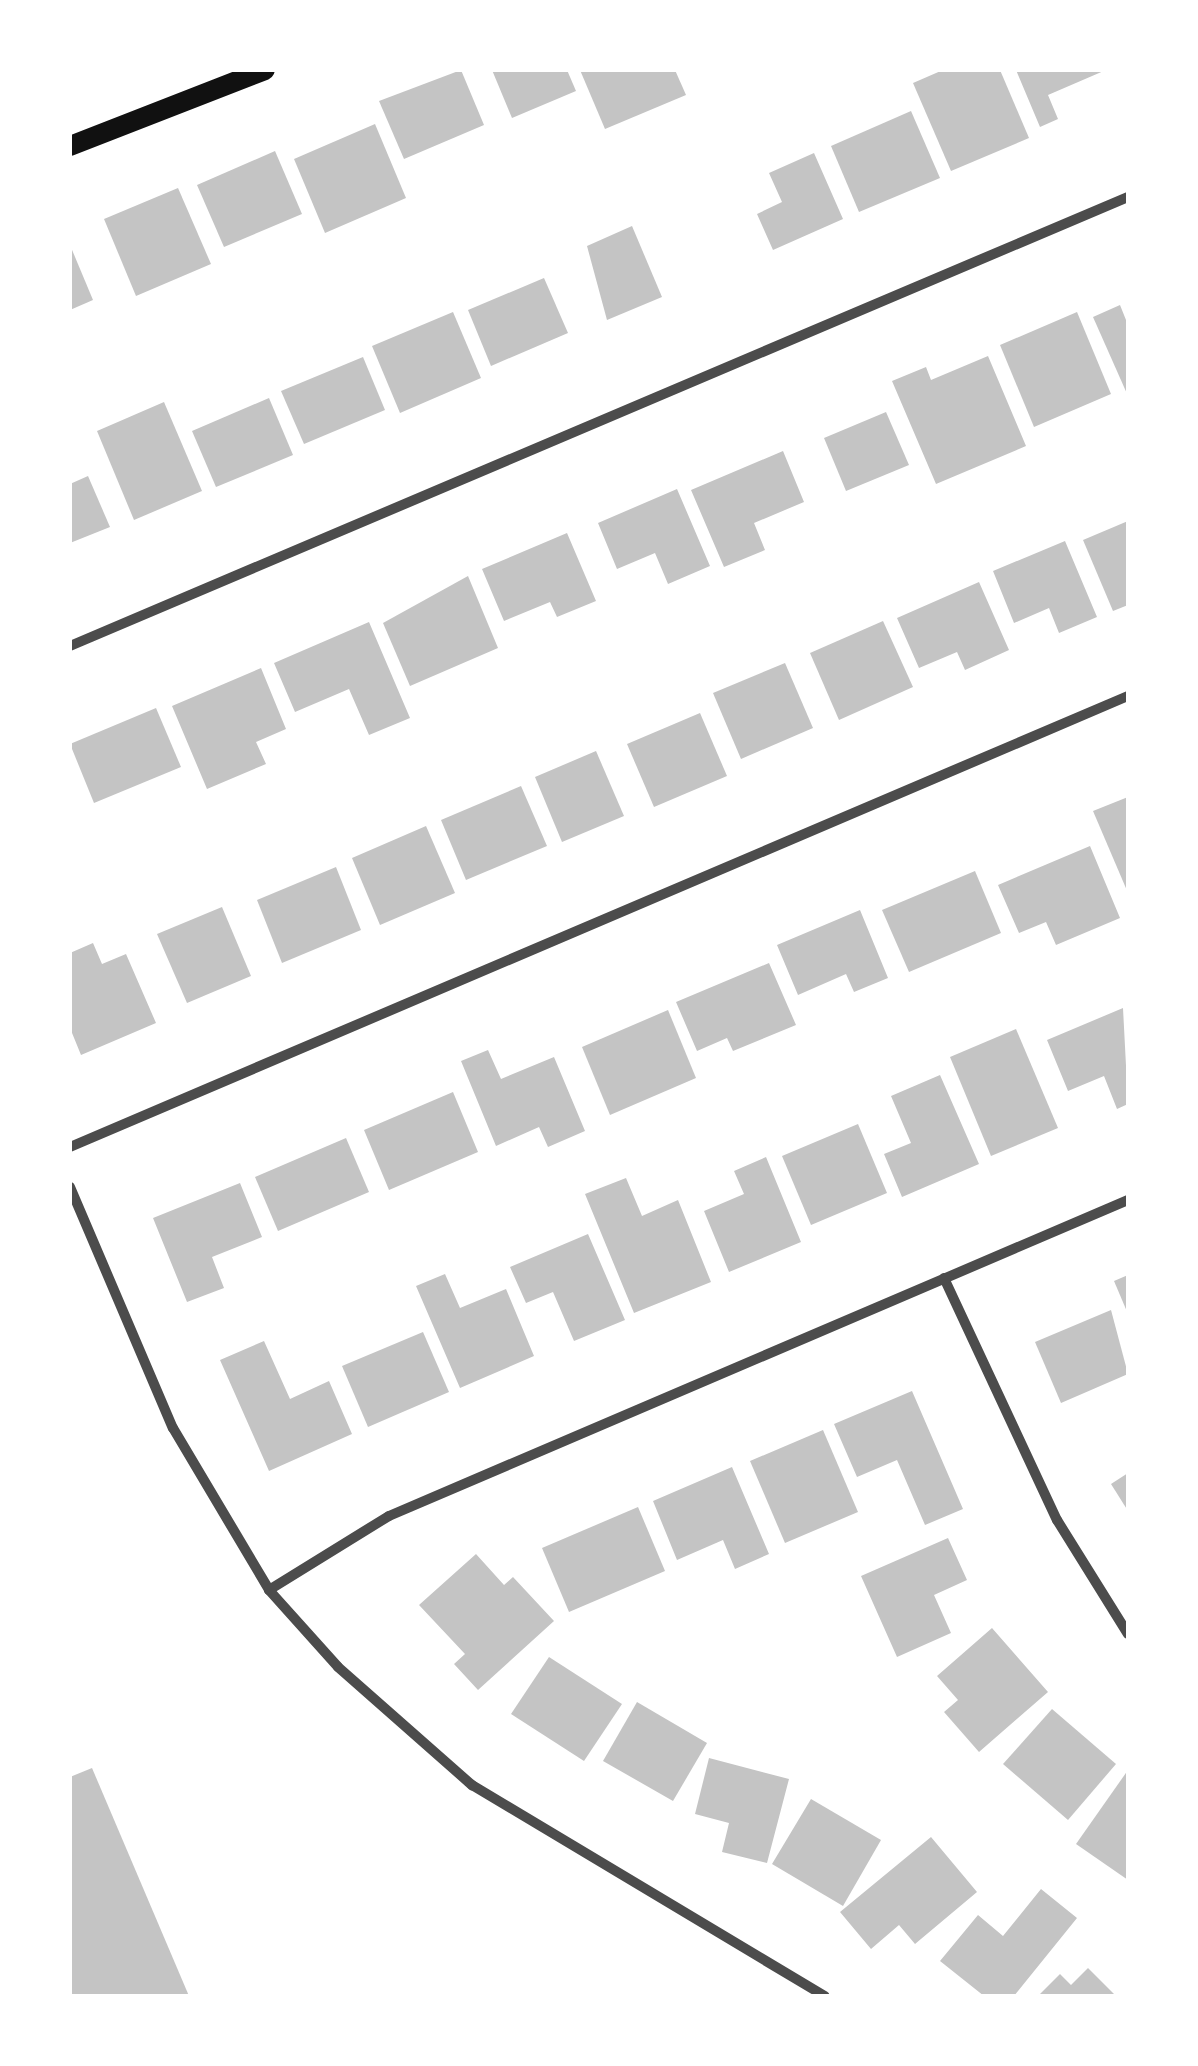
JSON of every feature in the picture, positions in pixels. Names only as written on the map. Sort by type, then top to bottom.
[{"type":"main road","points":[[70,146],[266,70]]},
{"type":"street","points":[[70,646],[1128,197]]},
{"type":"street","points":[[70,1147],[1128,696]]},
{"type":"street","points":[[70,1186],[173,1428],[269,1590],[398,1725],[472,1785],[825,1996]]},
{"type":"street","points":[[269,1590],[389,1516],[1128,1200]]},
{"type":"street","points":[[944,1278],[1057,1520],[1128,1634]]},
{"type":"building","points":[[461,70],[484,125],[404,159],[379,101]]},
{"type":"building","points":[[492,70],[567,70],[576,91],[512,118]]},
{"type":"building","points":[[580,70],[675,70],[686,95],[605,129]]},
{"type":"building","points":[[943,70],[1000,70],[1029,138],[951,171],[913,83]]},
{"type":"building","points":[[1016,70],[1106,70],[1048,95],[1058,119],[1040,127]]},
{"type":"building","points":[[911,111],[940,178],[859,212],[831,146]]},
{"type":"building","points":[[375,124],[406,198],[325,233],[294,159]]},
{"type":"building","points":[[275,151],[302,214],[224,247],[197,185]]},
{"type":"building","points":[[814,153],[843,219],[773,250],[757,214],[782,202],[769,173]]},
{"type":"building","points":[[178,188],[211,264],[136,296],[104,219]]},
{"type":"building","points":[[632,226],[662,297],[607,320],[587,246]]},
{"type":"building","points":[[70,245],[93,300],[70,310]]},
{"type":"building","points":[[544,278],[568,333],[491,366],[468,310]]},
{"type":"building","points":[[1120,305],[1128,325],[1128,396],[1093,317]]},
{"type":"building","points":[[453,312],[481,378],[400,413],[372,346]]},
{"type":"building","points":[[1077,312],[1111,394],[1034,427],[1000,345]]},
{"type":"building","points":[[988,356],[1026,446],[936,484],[892,381],[926,367],[931,380]]},
{"type":"building","points":[[363,357],[385,410],[304,444],[281,391]]},
{"type":"building","points":[[269,398],[293,455],[216,487],[192,431]]},
{"type":"building","points":[[164,402],[202,491],[134,520],[97,431]]},
{"type":"building","points":[[886,412],[909,465],[846,491],[824,438]]},
{"type":"building","points":[[783,451],[804,502],[754,523],[765,550],[724,567],[691,490]]},
{"type":"building","points":[[88,476],[110,527],[70,543],[70,484]]},
{"type":"building","points":[[677,489],[710,566],[668,584],[655,553],[617,569],[598,523]]},
{"type":"building","points":[[1128,521],[1128,605],[1113,611],[1083,540]]},
{"type":"building","points":[[567,533],[596,601],[557,617],[550,602],[504,621],[482,569]]},
{"type":"building","points":[[1065,541],[1097,617],[1059,633],[1049,608],[1014,623],[993,571]]},
{"type":"building","points":[[468,576],[498,648],[410,686],[383,623]]},
{"type":"building","points":[[979,582],[1009,650],[965,670],[957,652],[919,668],[897,618]]},
{"type":"building","points":[[883,621],[913,687],[839,720],[810,653]]},
{"type":"building","points":[[369,622],[410,718],[369,735],[349,689],[295,712],[274,663]]},
{"type":"building","points":[[785,663],[813,728],[741,759],[713,693]]},
{"type":"building","points":[[261,668],[286,729],[256,742],[266,764],[207,789],[172,706]]},
{"type":"building","points":[[156,708],[181,767],[94,803],[70,744]]},
{"type":"building","points":[[700,713],[727,776],[654,807],[627,744]]},
{"type":"building","points":[[596,751],[624,816],[562,842],[535,777]]},
{"type":"building","points":[[521,786],[547,846],[466,880],[441,820]]},
{"type":"building","points":[[1128,797],[1128,893],[1093,811]]},
{"type":"building","points":[[426,826],[455,893],[380,925],[352,858]]},
{"type":"building","points":[[1090,846],[1120,918],[1056,945],[1046,922],[1019,933],[998,885]]},
{"type":"building","points":[[336,867],[361,930],[282,963],[257,900]]},
{"type":"building","points":[[975,871],[1001,933],[909,972],[882,910]]},
{"type":"building","points":[[222,907],[251,976],[187,1003],[157,934]]},
{"type":"building","points":[[860,910],[888,978],[854,992],[846,974],[798,995],[777,945]]},
{"type":"building","points":[[93,943],[102,964],[126,954],[156,1023],[81,1055],[70,1028],[70,953]]},
{"type":"building","points":[[769,963],[796,1025],[733,1051],[727,1038],[697,1051],[676,1002]]},
{"type":"building","points":[[1123,1008],[1128,1104],[1117,1109],[1104,1076],[1068,1091],[1047,1040]]},
{"type":"building","points":[[668,1010],[696,1078],[610,1115],[582,1047]]},
{"type":"building","points":[[1016,1029],[1058,1128],[991,1156],[950,1057]]},
{"type":"building","points":[[488,1050],[501,1079],[554,1057],[585,1131],[548,1147],[539,1127],[496,1146],[461,1061]]},
{"type":"building","points":[[940,1075],[979,1164],[902,1197],[884,1154],[911,1143],[891,1096]]},
{"type":"building","points":[[453,1092],[478,1152],[389,1190],[364,1130]]},
{"type":"building","points":[[858,1124],[887,1193],[811,1225],[782,1156]]},
{"type":"building","points":[[346,1138],[369,1192],[278,1231],[255,1177]]},
{"type":"building","points":[[766,1157],[801,1242],[729,1272],[704,1211],[744,1194],[734,1171]]},
{"type":"building","points":[[626,1178],[642,1216],[678,1200],[711,1282],[634,1313],[585,1194]]},
{"type":"building","points":[[240,1183],[262,1237],[212,1257],[224,1288],[187,1302],[153,1218]]},
{"type":"building","points":[[588,1234],[625,1320],[574,1341],[553,1292],[526,1303],[510,1267]]},
{"type":"building","points":[[445,1274],[460,1308],[506,1289],[534,1356],[460,1388],[416,1286]]},
{"type":"building","points":[[1128,1275],[1128,1314],[1114,1281]]},
{"type":"building","points":[[1111,1310],[1128,1374],[1061,1403],[1035,1342]]},
{"type":"building","points":[[423,1332],[449,1392],[368,1427],[342,1366]]},
{"type":"building","points":[[264,1341],[290,1399],[329,1381],[352,1434],[269,1471],[220,1360]]},
{"type":"building","points":[[912,1391],[963,1509],[925,1525],[897,1460],[857,1477],[834,1424]]},
{"type":"building","points":[[823,1430],[858,1512],[785,1543],[750,1461]]},
{"type":"building","points":[[732,1467],[769,1554],[735,1569],[723,1540],[677,1560],[653,1501]]},
{"type":"building","points":[[1128,1473],[1128,1511],[1111,1484]]},
{"type":"building","points":[[638,1507],[665,1571],[569,1612],[542,1548]]},
{"type":"building","points":[[948,1538],[967,1580],[934,1595],[951,1633],[897,1657],[861,1576]]},
{"type":"building","points":[[476,1554],[504,1585],[513,1577],[554,1621],[478,1690],[454,1664],[465,1654],[419,1605]]},
{"type":"building","points":[[992,1628],[1048,1692],[979,1752],[944,1712],[958,1700],[937,1676]]},
{"type":"building","points":[[549,1657],[622,1704],[584,1761],[511,1714]]},
{"type":"building","points":[[637,1702],[707,1743],[673,1801],[603,1761]]},
{"type":"building","points":[[1052,1709],[1116,1764],[1068,1820],[1003,1764]]},
{"type":"building","points":[[709,1758],[789,1779],[767,1863],[722,1852],[729,1823],[695,1814]]},
{"type":"building","points":[[92,1768],[189,1996],[70,1996],[70,1777]]},
{"type":"building","points":[[1128,1770],[1128,1880],[1076,1844]]},
{"type":"building","points":[[811,1799],[881,1840],[843,1906],[772,1864]]},
{"type":"building","points":[[931,1837],[977,1892],[915,1944],[899,1925],[871,1949],[840,1912]]},
{"type":"building","points":[[1041,1889],[1077,1918],[1014,1996],[984,1996],[940,1961],[978,1915],[1003,1936]]},
{"type":"building","points":[[1088,1968],[1116,1996],[1038,1996],[1060,1974],[1071,1985]]}]
